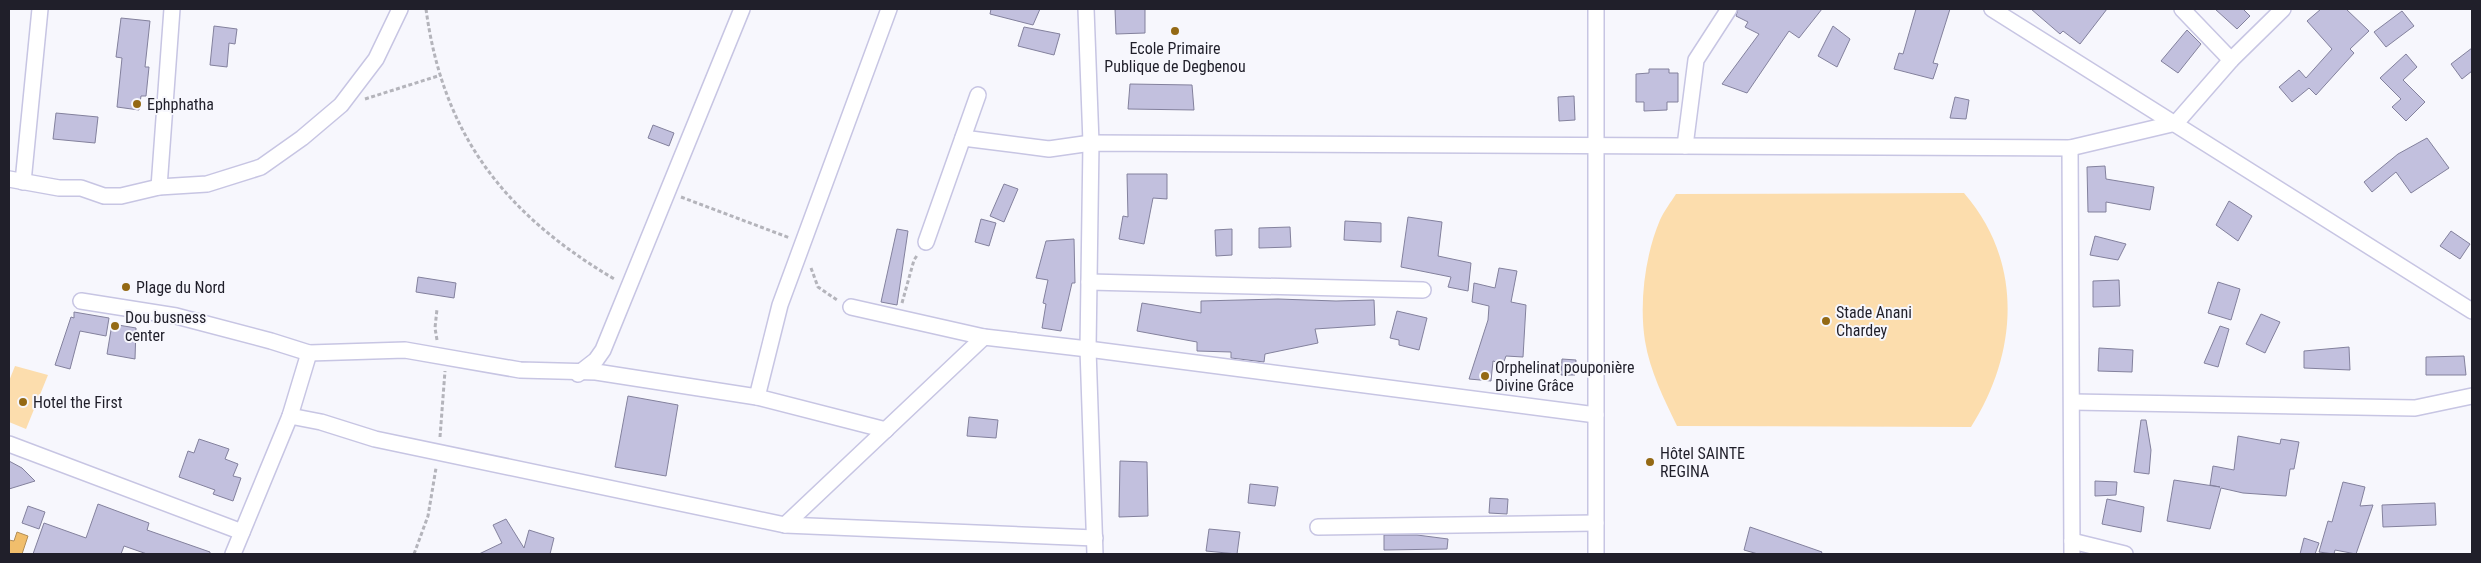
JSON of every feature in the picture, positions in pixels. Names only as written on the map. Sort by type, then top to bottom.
[{"type":"street","points":[[40,9],[16,180],[59,188],[82,188],[104,196],[135,194],[160,187],[207,184],[261,167],[302,138],[341,105],[376,59],[400,9]]},
{"type":"street","points":[[160,187],[172,9]]},
{"type":"street","points":[[571,372],[575,376],[583,371],[596,360],[603,350],[630,288],[742,9]]},
{"type":"street","points":[[757,397],[780,305],[889,9]]},
{"type":"street","points":[[1086,9],[1091,143],[1088,348],[1095,554]]},
{"type":"street","points":[[1596,9],[1596,554]]},
{"type":"street","points":[[1685,146],[1696,60],[1729,9]]},
{"type":"street","points":[[1992,9],[2472,311]]},
{"type":"street","points":[[2182,9],[2231,60]]},
{"type":"street","points":[[963,138],[1049,149],[1091,143],[2070,148],[2176,123],[2231,60],[2283,9]]},
{"type":"street","points":[[926,242],[978,95]]},
{"type":"street","points":[[2070,148],[2072,548],[2125,554]]},
{"type":"street","points":[[1089,282],[1422,290]]},
{"type":"street","points":[[81,301],[176,316],[271,340],[308,353],[405,350],[520,370],[596,372],[631,379],[757,397],[886,430]]},
{"type":"street","points":[[851,307],[984,337],[1088,348],[1596,415]]},
{"type":"street","points":[[786,525],[984,337]]},
{"type":"street","points":[[603,350],[609,365],[618,376],[631,379]]},
{"type":"street","points":[[234,554],[290,416],[308,353]]},
{"type":"street","points":[[2072,402],[2415,408],[2472,396]]},
{"type":"street","points":[[290,416],[321,422],[375,439],[480,459],[568,480],[786,525],[1095,538]]},
{"type":"street","points":[[9,444],[242,532]]},
{"type":"street","points":[[1318,527],[1596,523]]},
{"type":"path","points":[[426,9],[441,75],[452,109],[469,142],[501,190],[549,234],[592,266],[630,288]]},
{"type":"path","points":[[362,100],[441,75]]},
{"type":"path","points":[[668,191],[692,203],[801,246],[808,258],[818,286],[833,298],[851,307]]},
{"type":"path","points":[[898,318],[914,260],[926,242]]},
{"type":"path","points":[[414,554],[428,516],[438,452],[446,358],[441,356],[436,334],[437,309]]},
{"type":"shaded area","name":"Stade Anani Chardey","points":[[1964,193],[1983,220],[1997,248],[2005,278],[2008,308],[2005,339],[1998,369],[1987,399],[1971,427],[1677,426],[1650,363],[1643,326],[1643,295],[1650,248],[1660,220],[1676,194]]},
{"type":"shaded area","name":"Hotel the First","points":[[15,366],[48,375],[26,429],[9,422],[9,381]]},
{"type":"shaded area","points":[[17,532],[28,536],[22,554],[9,554],[9,540],[14,541]]},
{"type":"building","points":[[991,9],[1040,9],[1033,25],[990,14]]},
{"type":"building","points":[[1115,9],[1145,9],[1145,33],[1116,34]]},
{"type":"building","points":[[1738,9],[1822,9],[1799,38],[1789,31],[1747,93],[1722,84],[1759,34],[1745,27],[1748,22],[1736,16]]},
{"type":"building","points":[[1916,9],[1950,9],[1933,63],[1938,64],[1933,79],[1894,69],[1899,53],[1903,54]]},
{"type":"building","points":[[2031,9],[2107,9],[2080,44],[2063,31],[2060,34]]},
{"type":"building","points":[[2215,9],[2243,9],[2250,16],[2237,29]]},
{"type":"building","points":[[2321,9],[2346,9],[2369,31],[2350,49],[2354,53],[2316,95],[2309,88],[2292,102],[2279,87],[2299,70],[2306,78],[2332,49],[2307,21]]},
{"type":"building","points":[[2402,11],[2414,26],[2386,47],[2374,32]]},
{"type":"building","points":[[121,18],[150,21],[145,67],[149,67],[146,96],[141,96],[139,110],[117,107],[122,58],[116,57]]},
{"type":"building","points":[[214,26],[237,29],[235,44],[229,43],[227,67],[210,65]]},
{"type":"building","points":[[1833,26],[1850,39],[1837,67],[1818,56]]},
{"type":"building","points":[[1024,27],[1060,34],[1054,55],[1018,46]]},
{"type":"building","points":[[2187,30],[2201,44],[2178,73],[2161,61]]},
{"type":"building","points":[[2472,48],[2472,71],[2462,79],[2451,64]]},
{"type":"building","points":[[2406,54],[2417,67],[2403,80],[2425,102],[2406,121],[2392,107],[2401,99],[2380,78]]},
{"type":"building","points":[[1649,69],[1669,69],[1669,73],[1678,73],[1678,102],[1667,102],[1667,110],[1644,111],[1644,102],[1636,102],[1636,74],[1649,73]]},
{"type":"building","points":[[1130,84],[1192,85],[1194,110],[1128,109]]},
{"type":"building","points":[[1574,96],[1575,120],[1559,121],[1558,97]]},
{"type":"building","points":[[1955,97],[1969,100],[1966,119],[1950,118]]},
{"type":"building","points":[[56,113],[98,117],[95,143],[53,139]]},
{"type":"building","points":[[653,125],[674,133],[669,146],[648,138]]},
{"type":"building","points":[[2427,138],[2449,168],[2411,193],[2396,172],[2372,192],[2364,182],[2398,154]]},
{"type":"building","points":[[2105,166],[2106,179],[2154,187],[2150,210],[2106,202],[2106,212],[2088,212],[2087,167]]},
{"type":"building","points":[[1127,174],[1167,174],[1167,199],[1153,198],[1144,244],[1119,239],[1123,216],[1128,217]]},
{"type":"building","points":[[1004,184],[1018,189],[1004,222],[990,216]]},
{"type":"building","points":[[2229,201],[2252,216],[2238,241],[2216,225]]},
{"type":"building","points":[[1408,217],[1442,222],[1438,256],[1471,263],[1468,291],[1448,287],[1451,277],[1401,267]]},
{"type":"building","points":[[981,219],[996,223],[989,246],[975,242]]},
{"type":"building","points":[[1345,221],[1381,223],[1381,242],[1344,240]]},
{"type":"building","points":[[1290,227],[1291,247],[1259,248],[1259,228]]},
{"type":"building","points":[[897,229],[908,231],[897,305],[881,302]]},
{"type":"building","points":[[1232,229],[1232,255],[1216,256],[1215,230]]},
{"type":"building","points":[[2451,231],[2470,244],[2460,259],[2440,246]]},
{"type":"building","points":[[2095,236],[2126,244],[2118,260],[2090,255]]},
{"type":"building","points":[[1074,239],[1075,283],[1072,283],[1061,331],[1042,328],[1046,304],[1043,303],[1048,280],[1036,278],[1046,241]]},
{"type":"building","points":[[1499,268],[1517,271],[1511,302],[1526,305],[1523,357],[1506,356],[1503,364],[1493,361],[1491,381],[1469,379],[1488,320],[1489,306],[1472,302],[1474,283],[1495,288]]},
{"type":"building","points":[[418,277],[456,283],[454,298],[416,292]]},
{"type":"building","points":[[2119,280],[2120,306],[2093,307],[2093,281]]},
{"type":"building","points":[[2218,282],[2240,289],[2231,320],[2208,313]]},
{"type":"building","points":[[1278,299],[1374,300],[1375,325],[1315,329],[1318,343],[1265,354],[1264,362],[1231,358],[1231,352],[1197,351],[1197,342],[1137,331],[1142,303],[1201,313],[1201,301]]},
{"type":"building","points":[[1397,311],[1427,318],[1419,350],[1399,345],[1399,340],[1390,338]]},
{"type":"building","points":[[74,312],[109,318],[106,336],[80,331],[70,369],[55,365],[71,317],[74,318]]},
{"type":"building","points":[[2261,314],[2280,322],[2265,353],[2246,344]]},
{"type":"building","points":[[112,324],[136,328],[135,359],[107,354]]},
{"type":"building","points":[[2220,326],[2229,329],[2218,367],[2204,363]]},
{"type":"building","points":[[2349,347],[2350,370],[2304,368],[2304,351]]},
{"type":"building","points":[[2099,348],[2133,350],[2132,372],[2098,371]]},
{"type":"building","points":[[2464,356],[2466,375],[2426,375],[2426,357]]},
{"type":"building","points":[[1562,359],[1576,360],[1575,375],[1561,375]]},
{"type":"building","points":[[628,396],[678,405],[666,476],[615,467]]},
{"type":"building","points":[[969,417],[998,420],[996,438],[967,436]]},
{"type":"building","points":[[2141,420],[2146,420],[2151,450],[2149,474],[2134,472]]},
{"type":"building","points":[[2238,436],[2280,444],[2281,439],[2299,442],[2294,469],[2290,469],[2286,496],[2243,493],[2221,488],[2210,529],[2167,521],[2174,480],[2220,487],[2210,485],[2213,466],[2234,470]]},
{"type":"building","points":[[199,439],[229,449],[225,459],[238,464],[233,476],[241,478],[233,501],[213,494],[215,490],[179,477],[188,451],[194,453]]},
{"type":"building","points":[[9,461],[22,468],[35,481],[9,489]]},
{"type":"building","points":[[1120,461],[1147,462],[1148,516],[1119,517]]},
{"type":"building","points":[[2095,481],[2117,482],[2116,495],[2095,496]]},
{"type":"building","points":[[2343,482],[2365,487],[2360,506],[2373,505],[2356,554],[2335,550],[2334,554],[2319,552],[2328,521],[2332,522]]},
{"type":"building","points":[[1250,484],[1278,487],[1275,506],[1248,503]]},
{"type":"building","points":[[1490,498],[1508,499],[1507,514],[1489,513]]},
{"type":"building","points":[[2107,499],[2144,507],[2141,532],[2102,524]]},
{"type":"building","points":[[2435,503],[2436,525],[2383,527],[2382,505]]},
{"type":"building","points":[[98,504],[149,523],[147,530],[210,552],[210,554],[147,554],[124,546],[121,554],[33,554],[44,523],[86,538]]},
{"type":"building","points":[[28,506],[45,512],[39,529],[22,523]]},
{"type":"building","points":[[506,519],[524,548],[529,530],[554,538],[550,554],[479,554],[502,543],[493,525]]},
{"type":"building","points":[[1750,527],[1822,552],[1821,554],[1758,554],[1744,550]]},
{"type":"building","points":[[1209,529],[1240,532],[1237,554],[1206,551]]},
{"type":"building","points":[[1384,535],[1417,535],[1448,539],[1447,549],[1384,550]]},
{"type":"building","points":[[2304,538],[2319,543],[2315,554],[2300,554]]},
{"type":"place","name":"Ecole Primaire Publique de Degbenou","points":[[1175,31]]},
{"type":"place","name":"Ephphatha","points":[[137,104]]},
{"type":"place","name":"Plage du Nord","points":[[126,287]]},
{"type":"place","name":"Stade Anani Chardey","points":[[1826,321]]},
{"type":"place","name":"Dou busness center","points":[[115,326]]},
{"type":"place","name":"Orphelinat pouponière Divine Grâce","points":[[1485,376]]},
{"type":"place","name":"Hotel the First","points":[[23,402]]},
{"type":"place","name":"Hôtel SAINTE REGINA","points":[[1650,462]]}]
